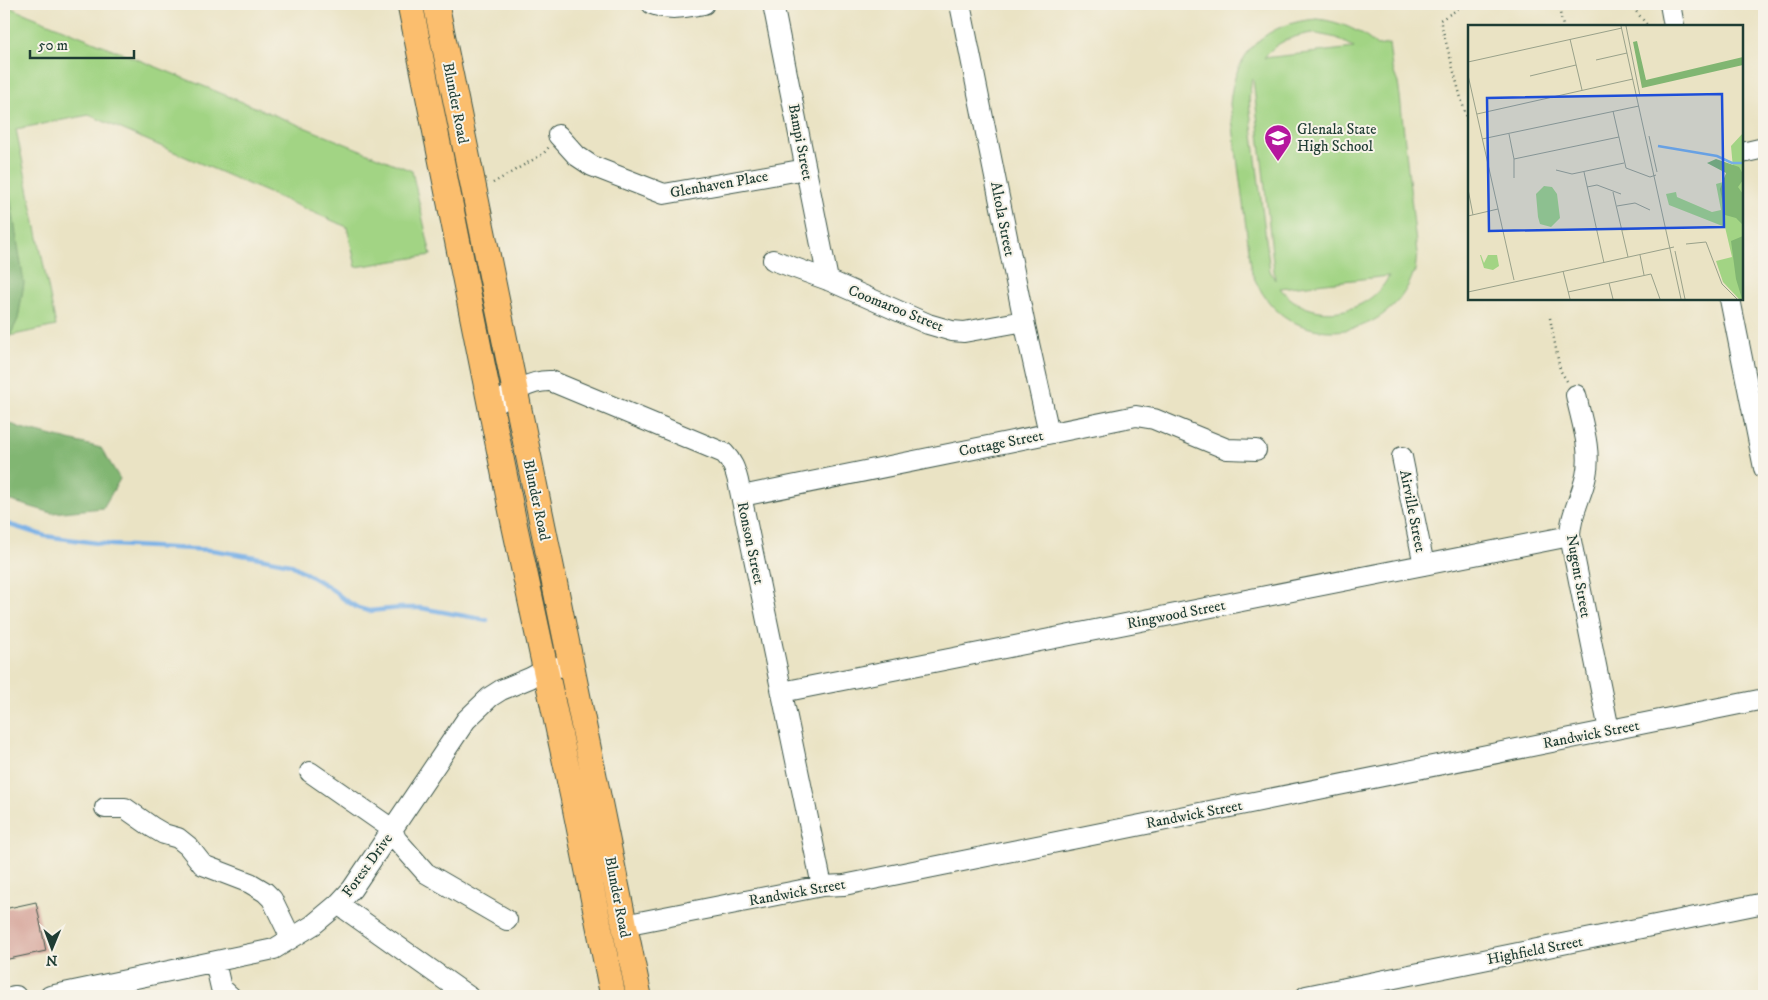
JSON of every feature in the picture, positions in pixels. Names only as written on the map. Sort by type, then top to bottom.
[{"type":"main road","name":"Blunder Road","points":[[410,4],[491,408],[613,996]]},
{"type":"main road","name":"Blunder Road","points":[[436,4],[639,996]]},
{"type":"street","points":[[652,4],[661,7],[681,8],[704,4]]},
{"type":"street","name":"Bampi Street","points":[[773,4],[828,280]]},
{"type":"street","name":"Altola Street","points":[[960,4],[1024,321],[1049,433]]},
{"type":"street","points":[[1670,4],[1674,25]]},
{"type":"street","name":"Glenhaven Place","points":[[558,135],[577,156],[592,166],[664,194],[806,169]]},
{"type":"street","points":[[1743,153],[1764,148]]},
{"type":"street","name":"Coomaroo Street","points":[[773,260],[828,280],[928,324],[952,331],[964,332],[1024,321]]},
{"type":"street","points":[[1730,300],[1764,468]]},
{"type":"street","name":"Ronson Street","points":[[491,408],[514,392],[542,381],[551,381],[724,453],[735,466],[822,886]]},
{"type":"street","name":"Nugent Street","points":[[1576,395],[1588,454],[1588,467],[1586,479],[1570,526],[1570,536],[1609,730]]},
{"type":"street","name":"Cottage Street","points":[[742,496],[1136,416],[1154,419],[1227,449],[1256,450]]},
{"type":"street","name":"Airville Street","points":[[1402,458],[1424,565]]},
{"type":"street","name":"Ringwood Street","points":[[782,692],[1570,536]]},
{"type":"street","name":"Forest Drive","points":[[50,996],[274,949],[313,925],[338,904],[352,889],[466,720],[501,690],[545,670],[571,664]]},
{"type":"street","name":"Randwick Street","points":[[624,925],[822,886],[844,885],[1764,699]]},
{"type":"street","points":[[310,772],[392,830],[396,839],[426,873],[507,920]]},
{"type":"street","points":[[105,808],[125,808],[158,830],[178,838],[188,846],[203,865],[250,883],[265,892],[272,899],[291,938]]},
{"type":"street","name":"Highfield Street","points":[[1306,996],[1764,903]]},
{"type":"street","points":[[338,904],[468,996]]},
{"type":"street","points":[[215,962],[221,988],[230,996]]},
{"type":"path","points":[[1467,4],[1440,20],[1468,124]]},
{"type":"path","points":[[1558,4],[1563,25]]},
{"type":"path","points":[[1630,4],[1647,25]]},
{"type":"path","points":[[491,184],[543,154],[558,135]]},
{"type":"path","points":[[1550,318],[1560,370],[1576,395]]},
{"type":"green space","points":[[4,5],[412,171],[431,255],[356,267],[347,227],[89,115],[16,129],[56,326],[4,337]]},
{"type":"green space","points":[[1318,19],[1335,22],[1357,31],[1377,46],[1389,44],[1392,68],[1398,83],[1400,96],[1417,253],[1415,273],[1405,291],[1393,306],[1379,317],[1362,326],[1345,330],[1326,331],[1308,328],[1283,316],[1267,300],[1252,273],[1230,104],[1233,86],[1238,69],[1256,43],[1283,26],[1299,21]],"holes":[[[1312,33],[1337,38],[1354,48],[1264,58],[1268,52],[1279,44],[1298,36]],[[1253,78],[1275,280],[1270,271],[1249,98]],[[1389,276],[1379,290],[1367,300],[1353,308],[1338,311],[1306,308],[1292,300],[1280,288]]]},
{"type":"green space","points":[[4,159],[24,283],[18,319],[4,348]]},
{"type":"green space","points":[[4,421],[21,428],[101,448],[120,479],[103,508],[52,513],[4,499]]},
{"type":"building","points":[[36,902],[46,951],[4,960],[4,909]]},
{"type":"waterway","points":[[4,523],[45,536],[112,545],[212,550],[290,564],[329,587],[358,608],[369,611],[421,608],[487,620]]},
{"type":"place","name":"Glenala State High School","points":[[1278,162]]}]
